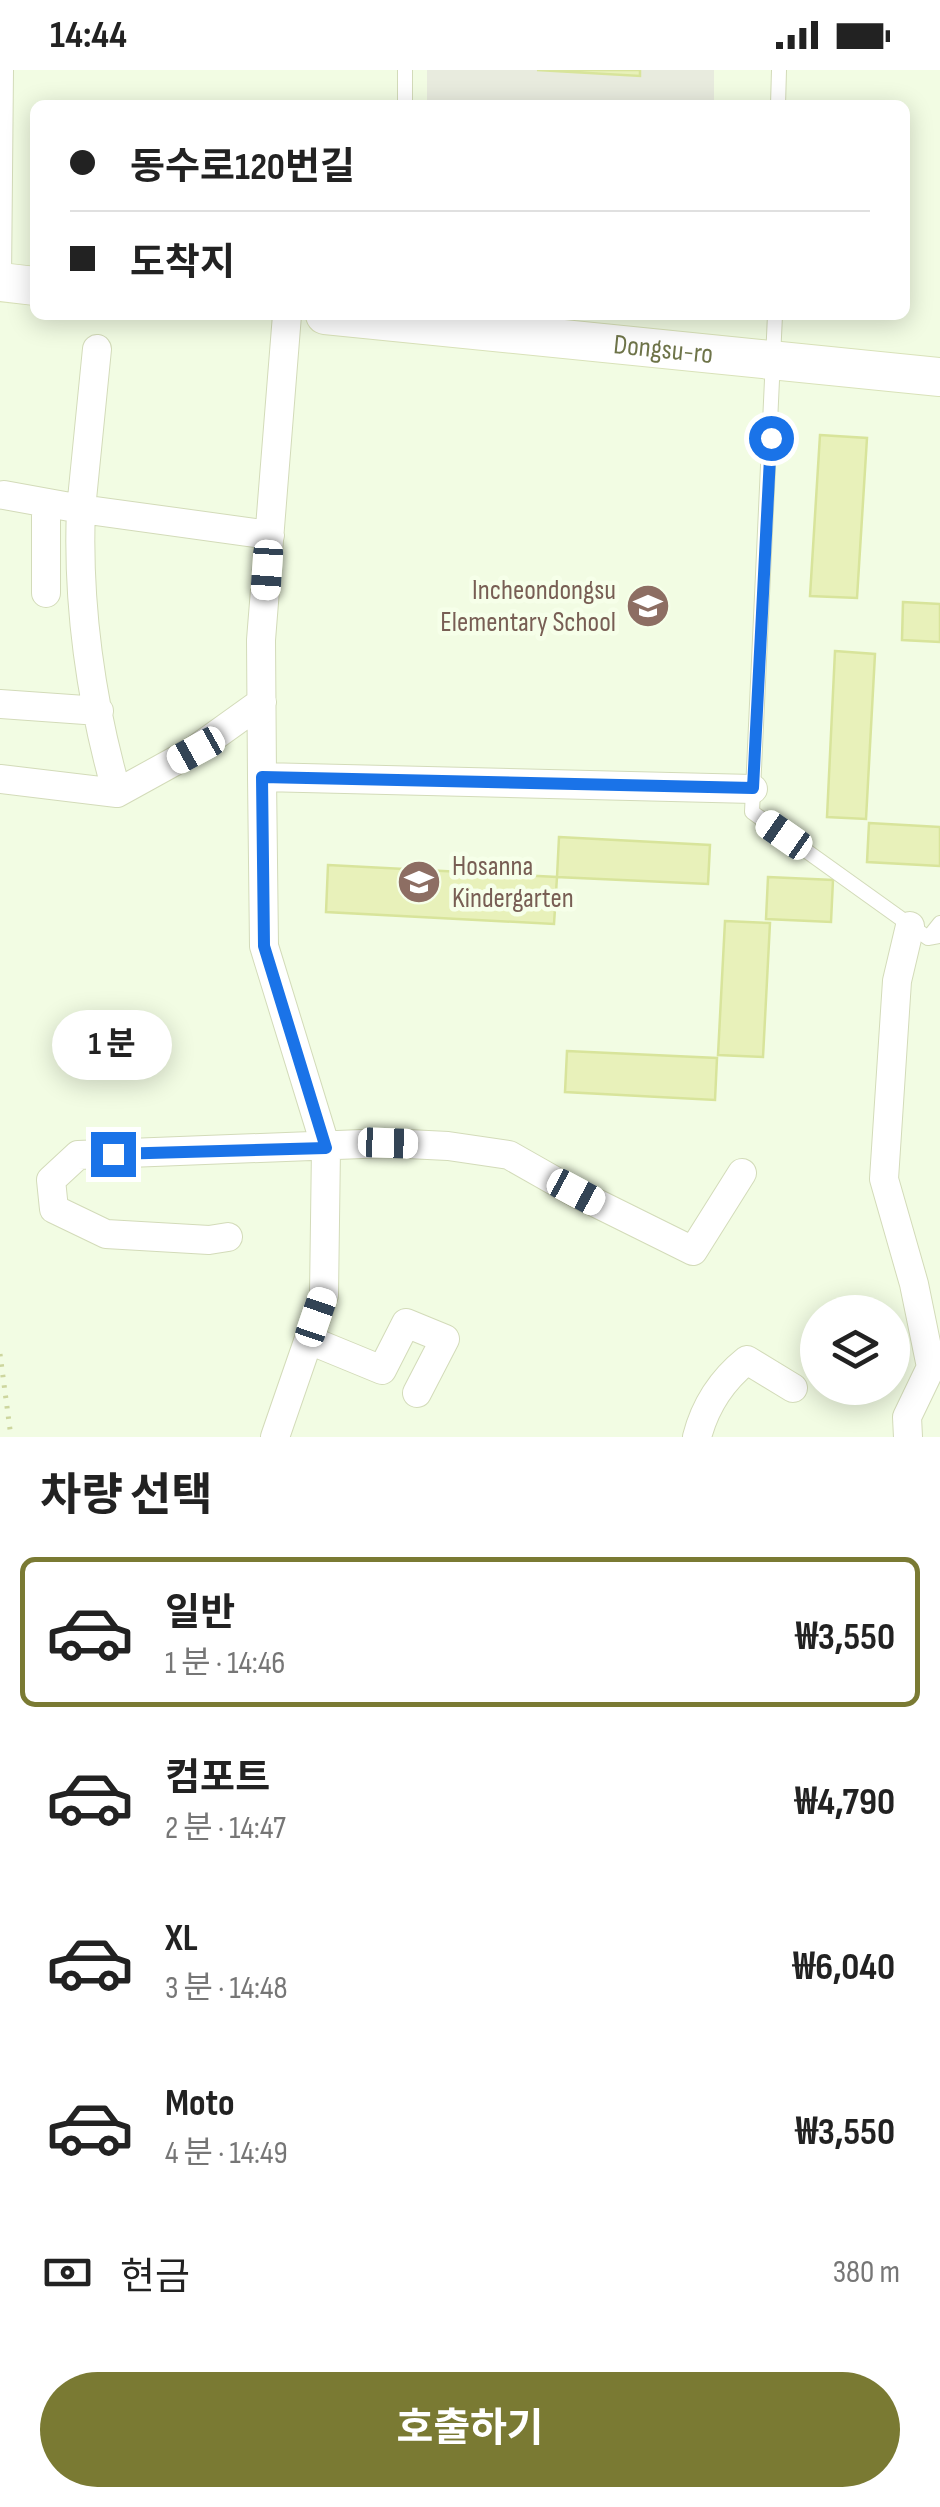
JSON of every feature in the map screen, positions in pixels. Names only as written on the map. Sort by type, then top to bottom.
[{"type":"street","points":[[275,1437],[324,1295],[326,1148],[264,946],[261,640],[287,320]]},
{"type":"street","name":"Dongsu-ro","points":[[415,320],[940,377]]},
{"type":"street","points":[[98,349],[78,570],[106,757],[117,793]]},
{"type":"street","points":[[4,495],[81,510],[270,535]]},
{"type":"street","points":[[46,503],[46,593]]},
{"type":"street","points":[[0,779],[117,793],[196,750],[262,702]]},
{"type":"street","points":[[0,704],[98,711]]},
{"type":"street","points":[[262,777],[753,788]]},
{"type":"street","points":[[908,1437],[907,1417],[931,1368],[914,1284],[884,1179],[897,980],[926,933]]},
{"type":"street","points":[[228,1237],[208,1240],[106,1234],[54,1208],[51,1180],[78,1155],[388,1143],[428,1145],[509,1155],[693,1252],[742,1173]]},
{"type":"street","points":[[308,1340],[382,1370],[406,1323],[445,1339],[417,1393]]},
{"type":"street","points":[[697,1437],[703,1416],[729,1374],[747,1360],[793,1388]]},
{"type":"lane","points":[[6,70],[13,283]]},
{"type":"lane","points":[[405,70],[405,100]]},
{"type":"lane","points":[[778,100],[779,70]]},
{"type":"lane","points":[[776,320],[752,812],[926,933],[940,924]]},
{"type":"path","points":[[0,1354],[11,1437]]},
{"type":"shaded area","points":[[427,70],[714,70],[714,100],[427,100]]},
{"type":"building","points":[[537,70],[640,70],[640,76]]},
{"type":"building","points":[[820,435],[867,438],[857,598],[810,596]]},
{"type":"building","points":[[903,602],[940,604],[940,642],[902,640]]},
{"type":"building","points":[[835,651],[875,654],[866,819],[827,817]]},
{"type":"building","points":[[869,823],[940,827],[940,866],[867,862]]},
{"type":"building","points":[[559,837],[710,845],[708,884],[557,877]]},
{"type":"building","points":[[328,865],[557,877],[554,924],[326,912]]},
{"type":"building","points":[[768,877],[833,880],[831,922],[766,919]]},
{"type":"building","points":[[725,921],[770,923],[763,1057],[718,1055]]},
{"type":"building","points":[[567,1051],[717,1058],[715,1100],[565,1092]]},
{"type":"place","name":"Incheondongsu Elementary School","points":[[648,606]]},
{"type":"place","name":"Hosanna Kindergarten","points":[[419,882]]},
{"type":"route","points":[[113,1154],[326,1148],[264,946],[262,777],[753,788],[771,438]]}]
